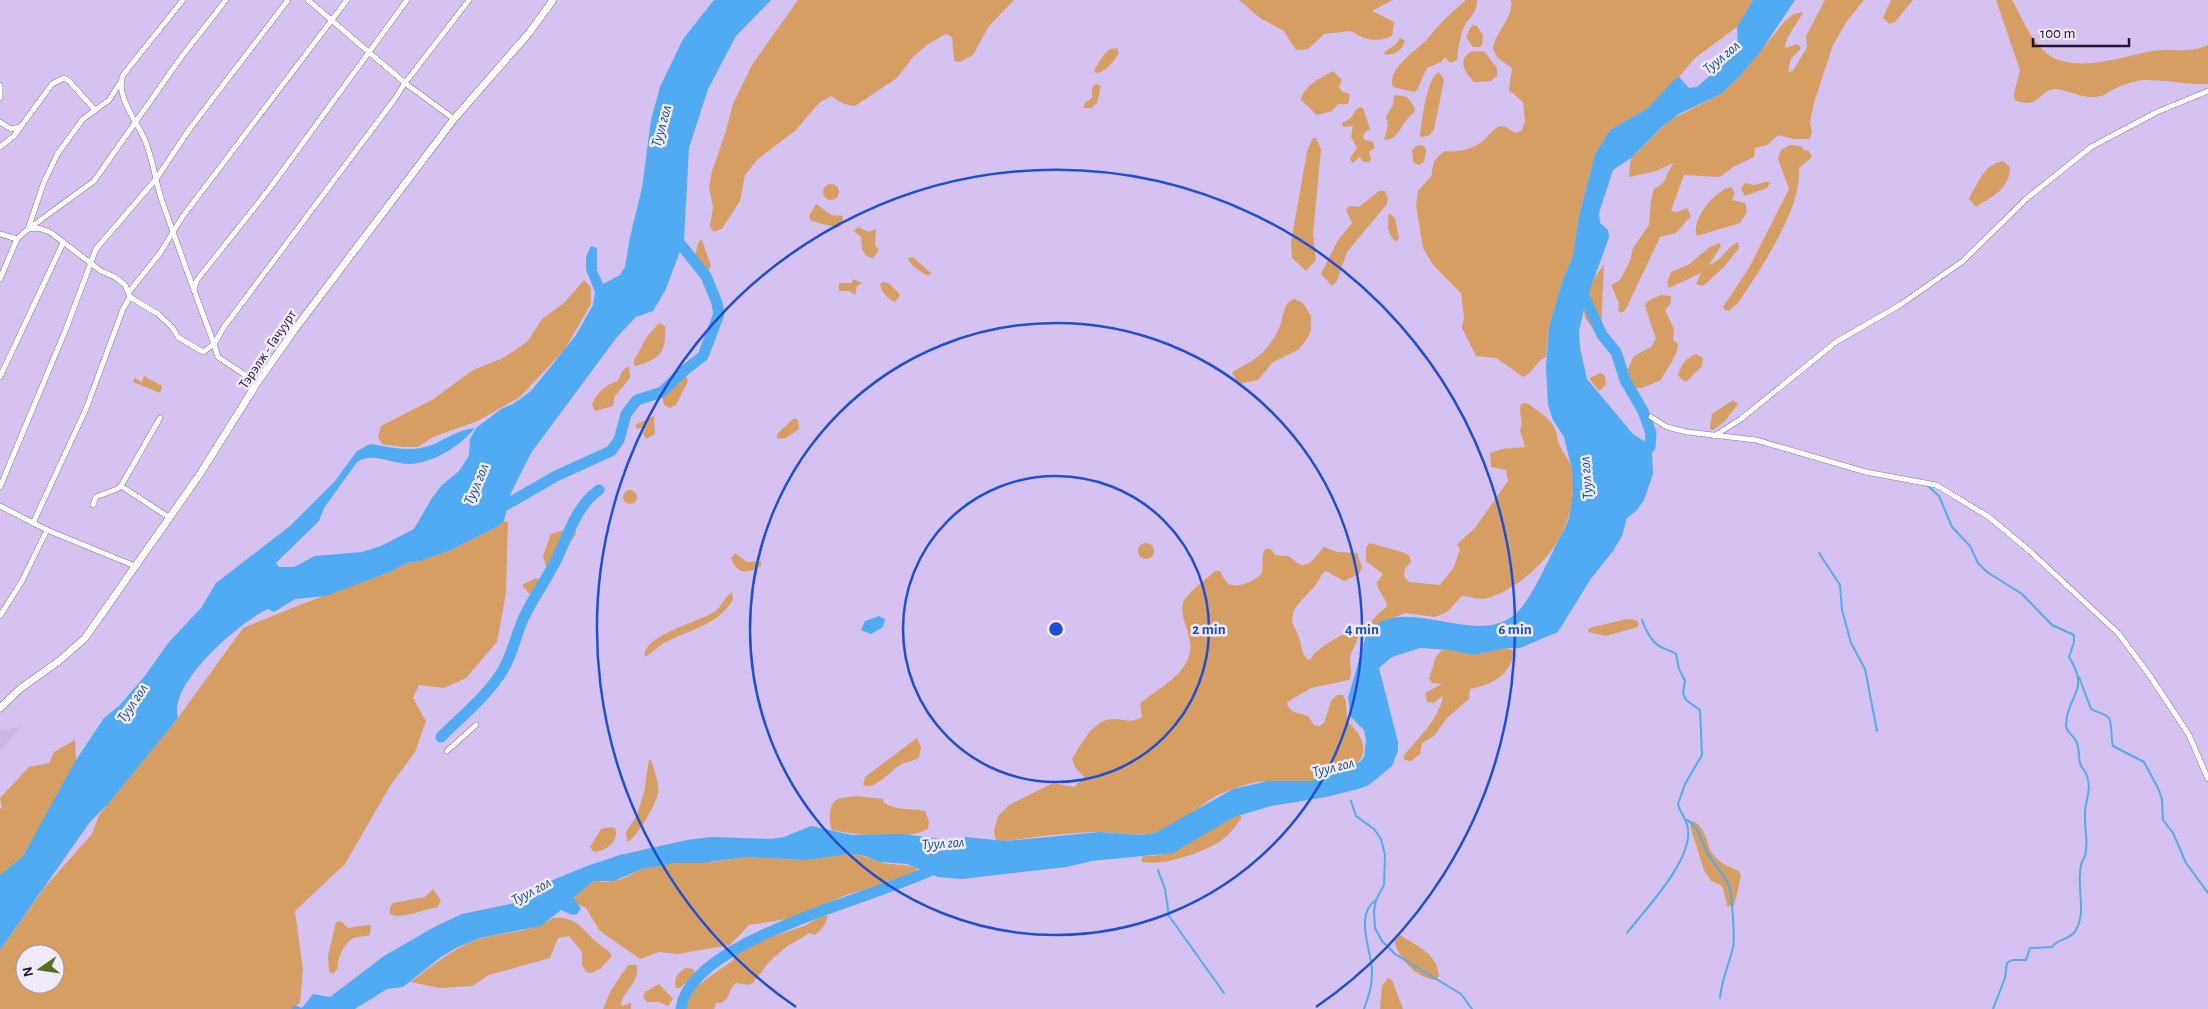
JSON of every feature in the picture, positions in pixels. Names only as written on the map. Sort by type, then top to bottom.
[{"type":"main road","name":"Тэрэлж - Гачуурт","points":[[0,708],[21,688],[59,661],[85,638],[115,598],[135,566],[200,474],[257,384],[365,234],[454,119],[529,32],[553,0]]},
{"type":"street","points":[[28,229],[44,182],[58,154],[83,118],[109,100],[121,82],[123,75],[183,0]]},
{"type":"street","points":[[0,279],[17,239],[94,181],[182,56],[226,0]]},
{"type":"street","points":[[0,487],[66,329],[96,249],[156,178],[191,127],[288,0]]},
{"type":"street","points":[[308,0],[405,83],[454,119]]},
{"type":"street","points":[[33,523],[86,409],[129,294],[172,236],[173,229],[347,0]]},
{"type":"street","points":[[194,289],[197,280],[270,188],[407,0]]},
{"type":"street","points":[[28,229],[38,228],[50,232],[101,271],[115,278],[129,294],[158,314],[172,327],[178,337],[203,352],[214,344],[224,327],[469,0]]},
{"type":"street","points":[[0,147],[14,136],[52,84],[64,78],[69,81],[94,110]]},
{"type":"street","points":[[121,82],[127,105],[145,140],[173,229],[218,357],[257,384]]},
{"type":"street","points":[[0,85],[0,98]]},
{"type":"street","points":[[1714,436],[1741,419],[1836,342],[1900,305],[1963,260],[2026,199],[2092,147],[2157,112],[2208,91]]},
{"type":"street","points":[[0,122],[11,129],[20,126]]},
{"type":"street","points":[[0,234],[17,239]]},
{"type":"street","points":[[0,377],[63,243]]},
{"type":"street","points":[[1651,416],[1667,428],[1714,436],[1756,440],[1866,472],[1936,485],[1989,517],[2032,553],[2118,633],[2150,676],[2189,735],[2208,779]]},
{"type":"street","points":[[93,505],[96,497],[118,489],[121,486],[160,418]]},
{"type":"street","points":[[121,486],[170,518]]},
{"type":"street","points":[[0,506],[47,530],[135,566]]},
{"type":"street","points":[[0,616],[22,580],[47,530]]},
{"type":"street","points":[[448,751],[476,725]]},
{"type":"shaded area","points":[[798,0],[1014,0],[989,26],[973,55],[960,62],[954,61],[952,37],[946,34],[928,44],[913,57],[897,78],[855,106],[844,104],[831,96],[819,103],[796,130],[758,159],[745,175],[740,201],[722,229],[714,232],[710,227],[713,207],[709,186],[733,104],[752,65]]},
{"type":"shaded area","points":[[1239,0],[1393,0],[1372,11],[1394,22],[1392,36],[1371,40],[1351,31],[1324,34],[1308,49],[1296,50],[1284,31],[1260,18]]},
{"type":"shaded area","points":[[1466,0],[1477,0],[1477,4],[1462,33],[1457,60],[1450,63],[1445,57],[1441,62],[1427,68],[1417,90],[1414,92],[1393,87],[1392,80],[1398,66]]},
{"type":"shaded area","points":[[1511,0],[1753,0],[1737,27],[1695,58],[1648,108],[1610,130],[1595,154],[1579,216],[1573,256],[1563,279],[1549,327],[1546,357],[1523,377],[1496,358],[1476,356],[1462,328],[1464,317],[1461,293],[1433,265],[1423,248],[1416,206],[1418,191],[1432,175],[1433,164],[1436,159],[1445,151],[1460,151],[1474,146],[1483,141],[1500,126],[1516,133],[1522,130],[1525,121],[1523,102],[1509,90],[1512,68],[1498,58],[1493,49],[1497,36],[1510,13]]},
{"type":"shaded area","points":[[1825,0],[1864,0],[1847,21],[1833,45],[1814,103],[1810,122],[1812,133],[1809,139],[1794,139],[1778,135],[1767,145],[1755,148],[1754,157],[1733,167],[1720,177],[1684,175],[1671,211],[1677,212],[1687,208],[1691,216],[1676,233],[1660,237],[1626,309],[1622,313],[1618,311],[1619,303],[1611,285],[1620,280],[1630,261],[1633,248],[1649,225],[1654,189],[1663,183],[1673,163],[1656,171],[1629,177],[1631,158],[1670,120],[1721,94],[1740,76],[1784,22],[1794,14],[1803,12],[1789,34],[1785,48],[1798,44],[1801,48],[1791,59],[1788,72],[1793,71],[1807,47],[1806,36]]},
{"type":"shaded area","points":[[1891,0],[1913,0],[1895,22],[1889,24],[1883,18]]},
{"type":"shaded area","points":[[1996,0],[2012,0],[2037,44],[2053,57],[2066,62],[2080,64],[2095,63],[2152,51],[2187,50],[2208,45],[2208,84],[2143,80],[2132,82],[2095,97],[2056,89],[2046,92],[2029,103],[2015,100],[2014,93],[2020,70]]},
{"type":"shaded area","points":[[1472,25],[1477,26],[1483,35],[1480,47],[1473,47],[1466,37]]},
{"type":"shaded area","points":[[1400,38],[1405,41],[1402,48],[1395,53],[1385,55],[1384,52],[1395,45]]},
{"type":"shaded area","points":[[1117,48],[1119,53],[1107,69],[1096,73],[1094,71],[1103,56],[1109,50]]},
{"type":"shaded area","points":[[1472,51],[1485,52],[1497,68],[1497,76],[1491,81],[1474,82],[1467,74],[1463,62],[1467,54]]},
{"type":"shaded area","points":[[1333,71],[1342,80],[1339,87],[1343,92],[1350,94],[1348,104],[1338,104],[1332,111],[1317,115],[1301,100],[1309,86]]},
{"type":"shaded area","points":[[1439,72],[1444,80],[1434,129],[1430,135],[1423,137],[1420,136],[1425,101],[1431,83]]},
{"type":"shaded area","points":[[1096,84],[1101,86],[1097,103],[1091,108],[1083,108],[1085,103],[1092,98],[1092,88]]},
{"type":"shaded area","points":[[1394,96],[1407,97],[1415,108],[1414,113],[1394,137],[1384,140],[1388,125],[1386,117],[1393,105]]},
{"type":"shaded area","points":[[1360,107],[1363,108],[1370,129],[1365,132],[1363,137],[1365,140],[1373,142],[1375,148],[1369,152],[1371,159],[1369,162],[1363,162],[1360,157],[1352,163],[1350,158],[1357,148],[1351,137],[1353,126],[1344,127],[1341,124],[1351,118]]},
{"type":"shaded area","points":[[1313,138],[1316,138],[1321,149],[1313,235],[1316,260],[1306,271],[1292,258],[1291,243],[1307,151]]},
{"type":"shaded area","points":[[1418,145],[1424,146],[1426,151],[1424,162],[1419,165],[1413,162],[1412,150]]},
{"type":"shaded area","points":[[1790,145],[1801,146],[1804,150],[1809,151],[1812,157],[1799,168],[1794,201],[1768,256],[1738,303],[1729,311],[1725,310],[1723,307],[1749,268],[1789,189],[1778,159],[1781,150]]},
{"type":"shaded area","points":[[2003,161],[2010,167],[2007,181],[1999,191],[1976,207],[1969,199],[1970,196],[1986,170],[1996,163]]},
{"type":"shaded area","points":[[1745,183],[1754,185],[1770,183],[1767,188],[1745,196],[1741,189]]},
{"type":"shaded area","points":[[831,184],[839,192],[831,200],[823,192]]},
{"type":"shaded area","points":[[1731,187],[1735,193],[1732,200],[1745,203],[1747,212],[1740,223],[1697,236],[1697,222],[1706,206],[1718,193]]},
{"type":"shaded area","points":[[1379,191],[1385,191],[1388,198],[1387,204],[1347,252],[1337,281],[1332,286],[1321,274],[1338,240],[1352,223],[1346,210],[1349,206],[1359,207]]},
{"type":"shaded area","points":[[816,204],[831,215],[843,216],[842,223],[838,228],[811,221],[809,216]]},
{"type":"shaded area","points":[[1389,213],[1395,218],[1399,238],[1396,242],[1388,229]]},
{"type":"shaded area","points":[[858,227],[869,232],[876,229],[875,245],[879,250],[873,258],[866,256],[862,249],[861,237],[854,231]]},
{"type":"shaded area","points":[[702,240],[711,266],[707,272],[704,271],[695,255],[699,241]]},
{"type":"shaded area","points":[[1738,242],[1739,248],[1725,266],[1703,286],[1696,284],[1701,273],[1669,288],[1667,283],[1671,272],[1688,265],[1710,247],[1720,243],[1721,246],[1709,265]]},
{"type":"shaded area","points":[[913,257],[932,274],[926,275],[913,266],[907,258]]},
{"type":"shaded area","points":[[1604,264],[1601,330],[1594,330],[1585,317],[1585,303],[1593,282]]},
{"type":"shaded area","points":[[853,279],[862,283],[857,286],[855,295],[849,291],[839,291],[839,283],[852,283]]},
{"type":"shaded area","points":[[584,280],[591,287],[591,304],[565,349],[520,397],[478,421],[433,437],[418,447],[382,444],[378,437],[381,426],[432,400],[473,370],[503,358],[527,342],[542,319],[564,303]]},
{"type":"shaded area","points":[[882,282],[889,283],[900,295],[895,302],[884,293],[880,285]]},
{"type":"shaded area","points":[[1661,295],[1671,296],[1671,303],[1665,310],[1674,329],[1673,340],[1678,344],[1676,353],[1661,380],[1642,388],[1630,388],[1625,375],[1634,356],[1651,347],[1656,339],[1645,306],[1648,301]]},
{"type":"shaded area","points":[[1294,299],[1303,303],[1311,316],[1311,330],[1307,339],[1298,350],[1273,362],[1258,380],[1238,384],[1232,372],[1253,360],[1265,350],[1279,329],[1285,307]]},
{"type":"shaded area","points":[[659,323],[665,326],[663,349],[651,361],[635,366],[633,362],[646,338]]},
{"type":"shaded area","points":[[1696,354],[1703,358],[1702,366],[1686,382],[1678,375],[1684,362]]},
{"type":"shaded area","points":[[629,366],[630,378],[615,396],[613,406],[595,411],[592,404],[596,396],[606,387],[618,381],[622,371]]},
{"type":"shaded area","points":[[685,373],[688,381],[676,405],[670,408],[664,405],[662,396]]},
{"type":"shaded area","points":[[1601,373],[1605,376],[1606,384],[1601,390],[1598,390],[1589,378]]},
{"type":"shaded area","points":[[144,376],[162,386],[160,393],[133,382],[135,378],[142,382]]},
{"type":"shaded area","points":[[1733,400],[1738,404],[1725,421],[1713,430],[1710,429],[1712,414]]},
{"type":"shaded area","points":[[1527,403],[1543,414],[1553,425],[1559,444],[1572,471],[1572,501],[1569,515],[1564,529],[1549,554],[1523,579],[1500,594],[1481,599],[1462,596],[1447,612],[1435,617],[1405,613],[1369,628],[1373,619],[1387,606],[1377,585],[1383,574],[1366,561],[1366,547],[1370,543],[1405,553],[1411,561],[1405,569],[1404,576],[1409,582],[1440,585],[1454,567],[1460,549],[1457,544],[1475,528],[1508,481],[1506,470],[1491,467],[1490,453],[1502,449],[1525,447],[1520,430],[1520,408],[1521,404]]},
{"type":"shaded area","points":[[654,416],[655,434],[646,439],[643,434],[645,427],[637,429],[635,425]]},
{"type":"shaded area","points":[[794,418],[798,420],[799,429],[786,438],[777,439],[777,434]]},
{"type":"shaded area","points":[[627,490],[633,490],[637,497],[633,504],[627,504],[623,500],[623,494]]},
{"type":"shaded area","points":[[504,521],[508,522],[506,593],[497,642],[466,678],[444,688],[419,685],[413,698],[426,721],[415,752],[390,786],[345,864],[295,911],[303,970],[300,1003],[291,1009],[0,1009],[0,950],[45,887],[92,834],[99,815],[178,718],[243,628],[390,572],[407,563],[420,561],[449,551],[497,527]]},
{"type":"shaded area","points":[[575,527],[576,534],[563,553],[560,566],[554,571],[547,570],[543,556],[551,534]]},
{"type":"shaded area","points":[[1146,543],[1152,545],[1154,551],[1152,557],[1146,559],[1140,557],[1138,551],[1140,545]]},
{"type":"shaded area","points":[[1324,547],[1337,552],[1357,553],[1362,567],[1359,574],[1344,581],[1326,571],[1321,575],[1314,587],[1294,611],[1292,617],[1293,624],[1308,660],[1318,650],[1332,641],[1358,629],[1358,638],[1350,656],[1351,675],[1349,680],[1311,688],[1287,702],[1292,711],[1308,716],[1314,725],[1319,726],[1324,723],[1331,701],[1337,695],[1343,695],[1346,701],[1347,721],[1358,734],[1363,746],[1362,755],[1357,764],[1336,776],[1323,779],[1301,782],[1263,781],[1236,788],[1216,796],[1178,822],[1154,833],[1141,835],[1089,832],[1005,841],[996,840],[994,831],[998,816],[1009,805],[1053,783],[1074,787],[1084,777],[1075,767],[1072,759],[1090,732],[1101,722],[1108,719],[1132,721],[1142,717],[1140,704],[1182,669],[1186,663],[1190,646],[1183,617],[1183,603],[1197,586],[1215,571],[1220,571],[1229,584],[1242,585],[1252,581],[1262,572],[1266,548],[1272,550],[1275,555],[1288,556],[1303,565],[1310,563]]},
{"type":"shaded area","points":[[735,553],[747,562],[761,561],[761,566],[747,571],[736,568],[731,558]]},
{"type":"shaded area","points":[[536,578],[539,580],[531,596],[522,585]]},
{"type":"shaded area","points":[[732,592],[733,599],[727,608],[712,621],[673,638],[645,657],[646,649],[661,636],[714,612]]},
{"type":"shaded area","points":[[1627,619],[1636,620],[1639,623],[1638,627],[1606,636],[1588,632],[1589,628]]},
{"type":"shaded area","points":[[1507,648],[1514,651],[1505,673],[1493,682],[1470,689],[1469,699],[1447,718],[1434,736],[1422,743],[1420,754],[1411,761],[1404,760],[1404,755],[1428,727],[1441,704],[1443,696],[1433,703],[1427,702],[1425,693],[1442,684],[1432,683],[1429,678],[1436,657],[1442,650],[1473,655]]},
{"type":"shaded area","points":[[22,726],[0,751],[0,731]]},
{"type":"shaded area","points":[[917,738],[921,747],[919,758],[900,765],[877,783],[868,786],[863,785],[865,777]]},
{"type":"shaded area","points":[[75,740],[76,760],[69,775],[23,856],[0,875],[0,809],[2,807],[0,798],[29,767],[49,763],[54,752]]},
{"type":"shaded area","points":[[649,760],[651,760],[657,780],[657,797],[641,827],[627,842],[626,832],[636,817],[644,793]]},
{"type":"shaded area","points":[[856,796],[883,799],[884,803],[889,806],[925,811],[929,822],[928,829],[919,833],[894,836],[854,834],[832,830],[830,814],[833,802],[841,798]]},
{"type":"shaded area","points":[[1238,815],[1242,817],[1235,827],[1222,840],[1205,849],[1170,861],[1149,863],[1141,861],[1143,856],[1170,852],[1182,847],[1214,826]]},
{"type":"shaded area","points":[[1693,821],[1703,830],[1713,855],[1723,864],[1739,871],[1741,876],[1734,906],[1727,906],[1723,888],[1711,881],[1704,870],[1690,826]]},
{"type":"shaded area","points":[[615,828],[616,837],[614,841],[603,850],[594,852],[590,847],[601,829]]},
{"type":"shaded area","points":[[851,854],[884,863],[917,868],[916,872],[846,895],[794,918],[749,925],[730,945],[677,954],[659,952],[640,959],[600,931],[586,908],[574,902],[573,898],[594,881],[608,882],[622,879],[642,869],[675,863],[713,862],[746,857],[806,860]]},
{"type":"shaded area","points":[[433,889],[441,900],[438,907],[401,916],[390,914],[390,907],[393,903],[425,897]]},
{"type":"shaded area","points":[[822,916],[828,916],[819,932],[814,935],[810,933],[786,947],[769,962],[753,983],[748,985],[736,983],[727,999],[721,1003],[716,1003],[714,1009],[685,1009],[695,987],[732,961],[736,954],[753,943],[804,926]]},
{"type":"shaded area","points":[[553,918],[574,921],[612,956],[600,969],[591,973],[586,972],[582,965],[582,952],[569,936],[558,938],[550,958],[489,975],[472,986],[440,988],[410,982],[460,947],[489,936],[535,927]]},
{"type":"shaded area","points":[[341,921],[348,928],[371,925],[370,935],[355,937],[350,940],[338,960],[338,968],[333,974],[329,972],[328,956],[336,922]]},
{"type":"shaded area","points":[[1399,934],[1430,955],[1439,976],[1436,980],[1421,975],[1403,960],[1394,938]]},
{"type":"shaded area","points":[[628,965],[636,965],[636,976],[621,1004],[622,1006],[631,1003],[631,1009],[603,1009],[610,992]]},
{"type":"shaded area","points":[[685,968],[693,969],[695,973],[680,988],[676,988],[677,976]]},
{"type":"shaded area","points":[[1388,978],[1392,980],[1403,1009],[1380,1009],[1382,986]]},
{"type":"shaded area","points":[[659,984],[673,999],[668,1006],[659,1002],[647,1002],[643,997],[645,992]]},
{"type":"water","name":"Туул гол","points":[[714,0],[771,0],[736,36],[708,89],[689,148],[684,241],[665,291],[653,311],[636,317],[617,337],[531,453],[511,493],[504,521],[497,527],[449,551],[420,561],[407,563],[390,572],[326,596],[295,599],[274,612],[268,609],[225,640],[209,655],[184,688],[178,704],[178,718],[109,803],[90,822],[0,950],[0,875],[23,856],[76,760],[104,718],[119,706],[144,677],[169,642],[201,608],[216,583],[290,526],[335,481],[357,451],[370,444],[401,449],[416,449],[432,445],[458,433],[475,428],[454,447],[420,463],[404,464],[377,458],[363,459],[357,462],[324,508],[319,521],[276,563],[279,567],[294,567],[315,556],[362,552],[381,546],[414,529],[432,498],[442,485],[459,471],[469,456],[470,439],[476,428],[501,409],[513,404],[531,391],[576,335],[593,305],[595,292],[586,270],[586,257],[591,246],[597,248],[597,270],[603,284],[620,275],[625,267],[642,188],[651,120],[660,87],[683,39]]},
{"type":"water","name":"Туул гол","points":[[1753,0],[1795,0],[1761,51],[1740,76],[1721,94],[1679,114],[1662,127],[1631,158],[1613,170],[1599,213],[1600,223],[1608,230],[1609,237],[1586,301],[1579,331],[1580,348],[1587,379],[1633,434],[1649,444],[1652,452],[1653,474],[1644,500],[1636,511],[1627,518],[1622,536],[1613,551],[1590,580],[1558,632],[1520,648],[1507,648],[1473,655],[1450,650],[1420,648],[1392,657],[1379,668],[1398,742],[1398,751],[1392,766],[1369,785],[1326,797],[1271,806],[1234,817],[1173,853],[1092,861],[1066,867],[962,879],[938,877],[907,864],[880,862],[865,856],[851,854],[806,860],[746,857],[702,863],[675,863],[642,869],[614,881],[594,881],[573,898],[581,908],[577,914],[572,915],[561,910],[541,926],[480,938],[458,947],[441,957],[403,987],[387,989],[355,1009],[291,1009],[295,1005],[302,1008],[313,994],[330,997],[384,956],[436,926],[462,914],[515,903],[543,884],[620,855],[687,840],[711,837],[770,839],[784,837],[811,826],[852,835],[903,834],[947,840],[965,837],[1006,841],[1100,832],[1141,835],[1155,833],[1233,789],[1268,781],[1310,781],[1343,771],[1360,762],[1364,757],[1366,741],[1364,730],[1351,717],[1348,698],[1367,632],[1382,621],[1400,617],[1478,626],[1496,624],[1513,616],[1520,609],[1541,576],[1569,518],[1573,494],[1572,470],[1564,437],[1553,420],[1548,405],[1546,367],[1549,327],[1563,279],[1573,256],[1579,216],[1595,154],[1610,130],[1648,108],[1675,79],[1679,77],[1689,88],[1697,87],[1734,55],[1738,47],[1737,27]]},
{"type":"water","points":[[879,616],[885,619],[883,627],[871,634],[861,630],[865,621]]},
{"type":"waterway","points":[[495,511],[556,476],[611,451],[619,440],[626,414],[637,400],[662,392],[703,356],[719,314],[717,303],[706,276],[673,235]]},
{"type":"waterway","points":[[1580,287],[1602,335],[1616,352],[1625,380],[1643,411],[1651,433],[1650,447]]},
{"type":"waterway","points":[[1928,486],[1939,496],[1952,527],[1970,546],[1978,563],[1987,572],[2022,594],[2052,625],[2074,635],[2074,642],[2069,657],[2078,678],[2078,686],[2067,715],[2066,725],[2067,730],[2077,744],[2080,763],[2086,774],[2089,786],[2085,809],[2086,851],[2081,863],[2080,874],[2081,915],[2076,930],[2068,937],[2052,947],[2030,948],[2026,960],[2012,960],[2007,963],[2005,978],[1993,1009]]},
{"type":"waterway","points":[[441,737],[482,697],[503,670],[524,617],[554,564],[572,524],[584,505],[599,490]]},
{"type":"waterway","points":[[1819,553],[1840,585],[1842,610],[1851,643],[1865,669],[1877,731]]},
{"type":"waterway","points":[[1627,933],[1656,897],[1676,869],[1683,855],[1688,829],[1678,804],[1685,784],[1702,755],[1700,710],[1686,700],[1683,693],[1685,681],[1679,669],[1676,654],[1655,642],[1642,620]]},
{"type":"waterway","points":[[2079,677],[2091,709],[2109,718],[2113,746],[2144,762],[2159,790],[2162,800],[2163,820],[2173,833],[2186,863],[2208,893]]},
{"type":"waterway","points":[[1351,801],[1356,816],[1374,829],[1381,839],[1385,855],[1384,885],[1376,900],[1374,911],[1375,928],[1382,941],[1395,954],[1461,994],[1472,1009]]},
{"type":"waterway","points":[[1687,820],[1698,831],[1708,854],[1725,878],[1730,891],[1734,942],[1720,998]]},
{"type":"waterway","points":[[681,1009],[692,984],[717,961],[751,941],[834,906],[911,879],[938,867]]},
{"type":"waterway","points":[[1158,870],[1165,889],[1169,916],[1224,993]]},
{"type":"waterway","points":[[1364,1009],[1371,988],[1372,974],[1365,924],[1369,907],[1376,900]]}]
